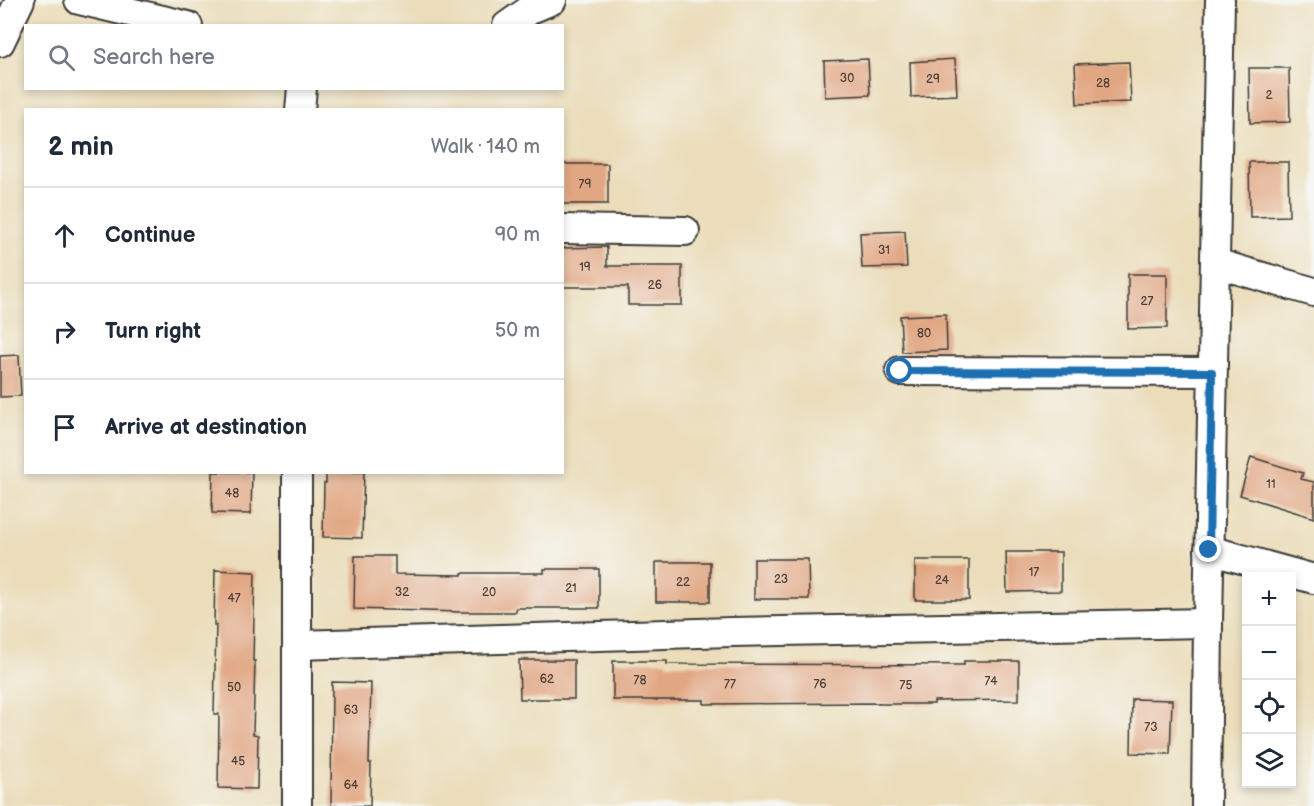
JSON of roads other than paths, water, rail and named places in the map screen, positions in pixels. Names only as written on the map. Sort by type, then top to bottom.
[{"type":"street","points":[[79,0],[180,24]]},
{"type":"street","points":[[510,24],[531,9],[552,0]]},
{"type":"street","points":[[1206,806],[1220,0]]},
{"type":"street","points":[[300,108],[302,90]]},
{"type":"street","points":[[564,230],[685,231]]},
{"type":"street","points":[[1215,262],[1314,292]]},
{"type":"street","points":[[900,371],[1212,372]]},
{"type":"street","points":[[297,474],[297,806]]},
{"type":"street","points":[[1209,550],[1314,579]]},
{"type":"street","points":[[297,645],[731,632],[1208,623]]}]
